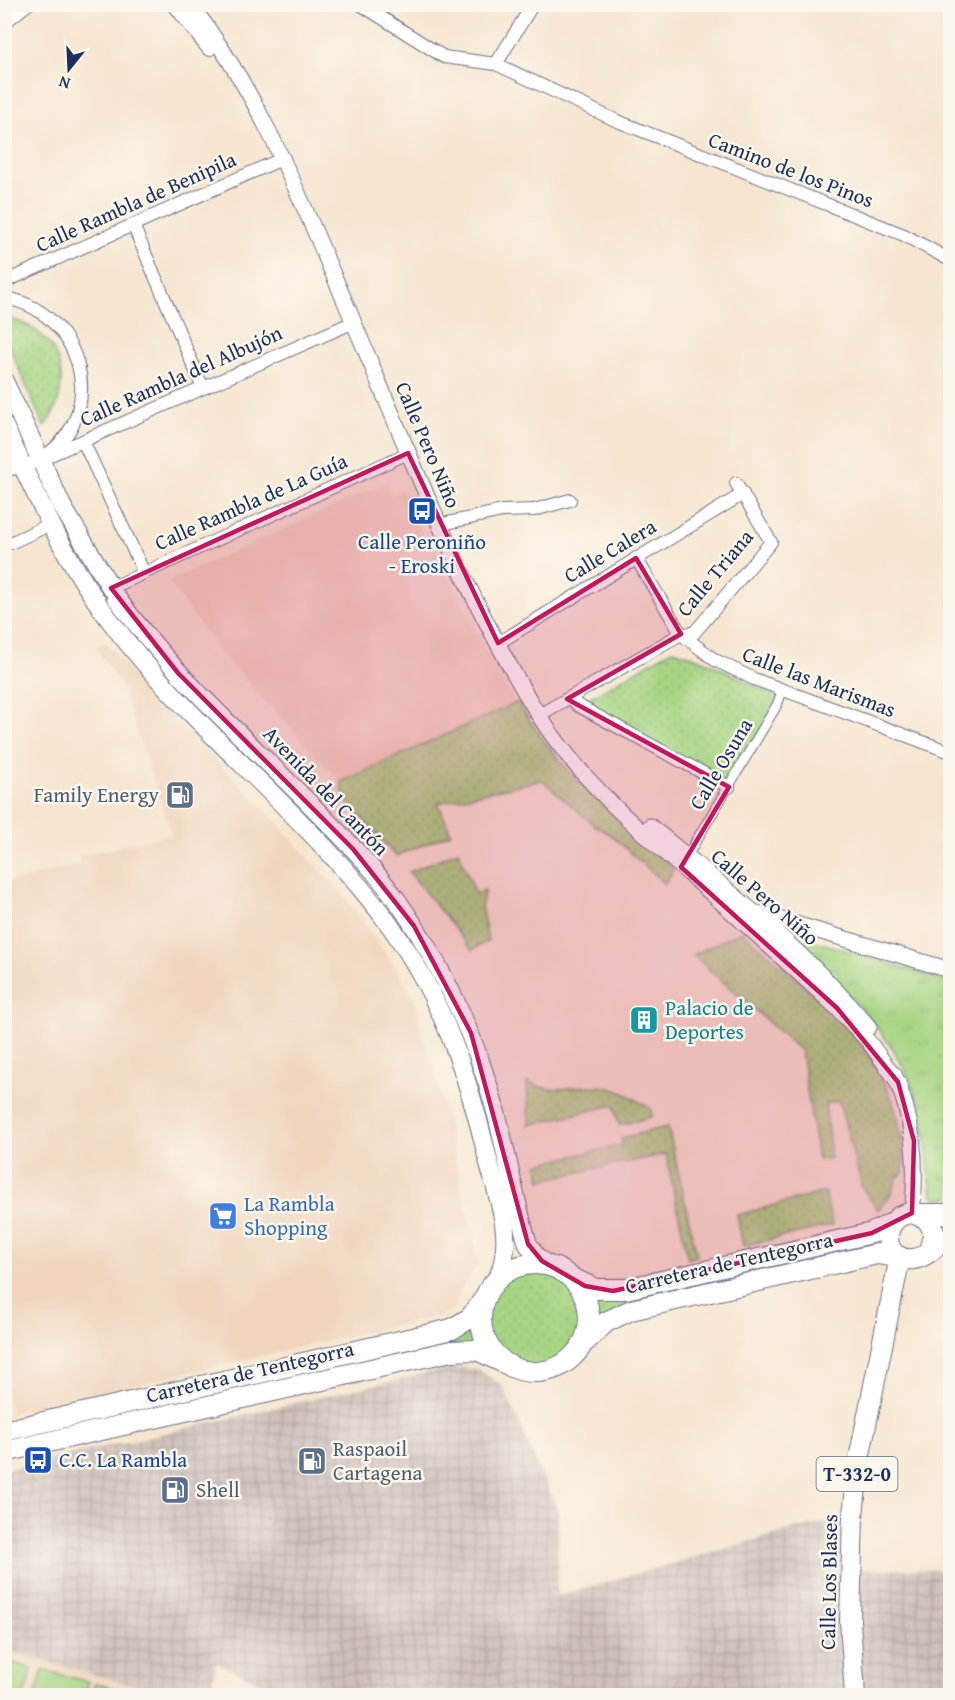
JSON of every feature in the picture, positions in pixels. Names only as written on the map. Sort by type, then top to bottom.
[{"type":"main road","name":"Avenida del Cantón","points":[[4,381],[76,532],[113,592],[178,673],[341,835],[381,880],[414,926],[450,987],[471,1033],[498,1118],[528,1244],[536,1256],[548,1266]]},
{"type":"main road","name":"Avenida del Cantón","points":[[4,426],[51,524],[88,589],[130,646],[174,695],[343,867],[395,932],[416,966],[453,1040],[479,1123],[507,1242],[504,1264],[497,1280]]},
{"type":"main road","points":[[915,1213],[927,1219],[934,1232],[929,1251]]},
{"type":"main road","points":[[951,1214],[900,1215],[891,1224],[887,1234],[889,1244],[900,1257],[914,1260],[951,1238]]},
{"type":"main road","name":"Carretera de Tentegorra","points":[[571,1278],[591,1288],[613,1291],[872,1233],[891,1224]]},
{"type":"main road","name":"Carretera de Tentegorra","points":[[581,1347],[606,1322],[631,1310],[877,1254],[900,1257]]},
{"type":"main road","name":"Calle Los Blases","points":[[855,1695],[850,1621],[853,1515],[859,1460],[900,1257]]},
{"type":"main road","points":[[524,1265],[548,1266],[571,1278],[584,1294],[589,1310],[588,1332],[581,1347],[566,1362],[546,1371],[519,1370],[504,1362],[490,1348],[483,1334],[481,1314],[484,1299],[497,1280],[509,1271],[524,1265]]},
{"type":"main road","name":"Carretera de Tentegorra","points":[[4,1431],[452,1329],[470,1318],[484,1299]]},
{"type":"main road","name":"Carretera de Tentegorra","points":[[4,1452],[451,1351],[477,1350],[504,1362]]},
{"type":"street","points":[[4,23],[28,4]]},
{"type":"street","points":[[496,64],[533,4]]},
{"type":"street","name":"Camino de los Pinos","points":[[363,5],[444,57],[496,64],[615,120],[904,235],[951,260]]},
{"type":"street","name":"Calle Pero Niño","points":[[180,7],[227,58],[267,124],[284,158],[354,322],[438,525],[498,643],[539,715],[615,807],[679,858],[837,1008],[869,1042],[898,1082]]},
{"type":"street","name":"Calle Rambla de Benipila","points":[[4,282],[284,158]]},
{"type":"street","points":[[133,225],[203,388]]},
{"type":"street","points":[[4,298],[30,305],[58,325],[76,354],[80,371],[80,396],[74,421],[60,443],[40,460]]},
{"type":"street","name":"Calle Rambla del Albujón","points":[[4,470],[23,467],[40,460],[354,322]]},
{"type":"street","points":[[83,441],[144,573]]},
{"type":"street","name":"Calle Rambla de La Guía","points":[[113,592],[144,573],[408,453]]},
{"type":"street","name":"Calle Triana","points":[[539,715],[681,634],[694,633],[771,542],[736,483]]},
{"type":"street","name":"Calle Calera","points":[[498,643],[743,494]]},
{"type":"street","points":[[438,525],[502,511],[534,510],[570,500]]},
{"type":"street","points":[[4,546],[51,524]]},
{"type":"street","points":[[636,558],[681,634]]},
{"type":"street","name":"Calle las Marismas","points":[[681,634],[732,670],[951,752]]},
{"type":"street","name":"Calle Osuna","points":[[679,858],[729,786],[777,705],[783,689]]},
{"type":"street","points":[[571,697],[577,705],[729,786]]},
{"type":"street","points":[[679,858],[745,913],[756,913],[951,970]]},
{"type":"street","name":"Calle Pero Niño","points":[[756,913],[842,996],[869,1028],[898,1082],[909,1112],[914,1141],[915,1213]]},
{"type":"street","points":[[798,954],[796,948],[798,936],[810,929]]},
{"type":"highlighted area","points":[[408,453],[498,643],[636,558],[681,634],[567,699],[729,787],[681,867],[837,1008],[898,1082],[914,1141],[912,1213],[872,1233],[613,1291],[585,1286],[542,1261],[528,1244],[471,1033],[414,926],[353,849],[178,673],[111,588]]},
{"type":"shaded area","points":[[386,483],[391,494],[402,489],[426,545],[435,548],[482,644],[516,703],[341,782],[220,653],[168,581]]},
{"type":"shaded area","name":"La Rambla Shopping","points":[[105,642],[152,697],[258,803],[344,895],[401,975],[418,1007],[421,1035],[434,1066],[479,1263],[463,1285],[454,1308],[445,1314],[11,1413],[4,1386],[5,883],[80,864],[78,856],[172,834],[121,685],[96,647]]},
{"type":"shaded area","points":[[453,1367],[477,1369],[502,1385],[558,1511],[557,1596],[787,1531],[853,1515],[852,1569],[950,1570],[950,1695],[291,1696],[217,1663],[208,1695],[168,1695],[5,1650],[4,1470]]},
{"type":"shaded area","points":[[5,1650],[168,1695],[5,1695]]},
{"type":"green space","points":[[5,318],[24,324],[39,333],[58,360],[61,376],[60,393],[54,410],[44,427],[5,336]]},
{"type":"green space","points":[[672,650],[712,664],[780,697],[729,787],[577,705]]},
{"type":"green space","points":[[518,702],[551,750],[589,792],[674,869],[665,884],[610,834],[595,826],[542,780],[438,803],[451,833],[396,856],[344,798],[341,782]]},
{"type":"green space","points":[[458,851],[476,894],[485,890],[481,906],[488,941],[472,950],[409,872]]},
{"type":"green space","points":[[742,931],[828,1008],[853,1035],[875,1065],[891,1098],[901,1134],[903,1174],[897,1177],[891,1194],[878,1210],[862,1187],[839,1101],[825,1104],[831,1158],[818,1160],[801,1051],[693,955]]},
{"type":"green space","points":[[811,940],[950,982],[950,1197],[939,1199],[933,1196],[920,1109],[901,1062],[872,1021],[803,947],[805,941]]},
{"type":"green space","points":[[527,1082],[554,1089],[585,1086],[610,1088],[651,1109],[652,1117],[619,1125],[614,1105],[529,1125]]},
{"type":"green space","points":[[668,1127],[697,1256],[688,1259],[666,1154],[541,1180],[538,1164],[622,1145],[621,1138]]},
{"type":"green space","points":[[825,1192],[832,1225],[743,1246],[737,1215]]},
{"type":"green space","points":[[761,1258],[765,1279],[630,1310],[608,1323],[566,1361],[553,1369],[536,1371],[515,1366],[485,1352],[5,1452],[4,1431],[452,1329],[484,1299],[494,1283],[509,1271],[523,1265],[548,1266],[585,1286]]},
{"type":"green space","points":[[5,1660],[32,1669],[24,1695],[5,1695]]},
{"type":"green space","points":[[43,1670],[89,1682],[85,1695],[36,1695]]},
{"type":"green space","points":[[95,1683],[139,1695],[91,1695]]},
{"type":"place","name":"Calle Peroniño - Eroski","points":[[422,511]]},
{"type":"place","name":"Family Energy","points":[[180,795]]},
{"type":"place","name":"Palacio de Deportes","points":[[644,1020]]},
{"type":"place","name":"La Rambla Shopping","points":[[223,1216]]},
{"type":"place","name":"C.C. La Rambla","points":[[38,1460]]},
{"type":"place","name":"Raspaoil Cartagena","points":[[312,1461]]},
{"type":"place","name":"Shell","points":[[175,1490]]}]
